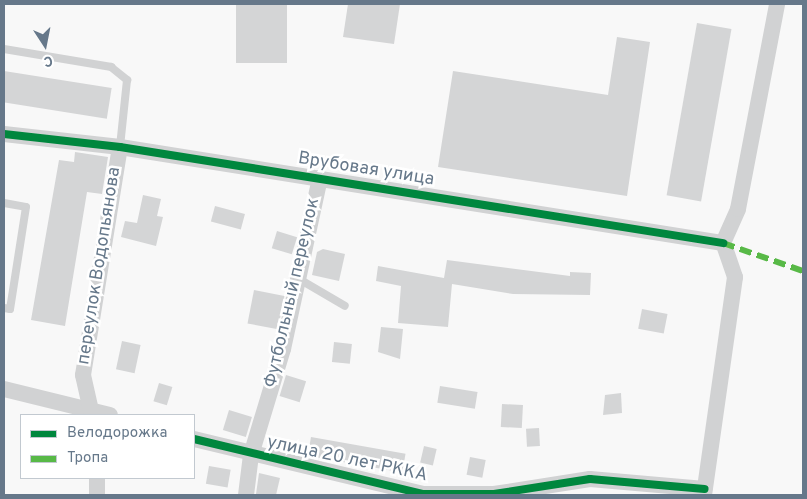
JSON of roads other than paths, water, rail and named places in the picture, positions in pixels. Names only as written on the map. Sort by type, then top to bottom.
[{"type":"street","points":[[705,492],[735,277],[723,243],[738,209],[777,4]]},
{"type":"street","name":"Врубовая улица","points":[[4,134],[120,147],[723,243]]},
{"type":"street","name":"переулок Водопьянова","points":[[91,413],[83,376],[120,147]]},
{"type":"street","name":"Футбольный переулок","points":[[246,495],[251,455],[283,349],[320,178]]},
{"type":"street","points":[[4,389],[91,413]]},
{"type":"street","name":"улица 20 лет РККА","points":[[195,439],[251,455],[423,494],[494,494],[590,479],[705,492]]},
{"type":"street","points":[[96,495],[97,479]]},
{"type":"lane","points":[[4,49],[111,67],[127,80],[120,147]]},
{"type":"lane","points":[[4,203],[26,207],[10,309],[4,308]]},
{"type":"lane","points":[[298,279],[344,306]]}]
